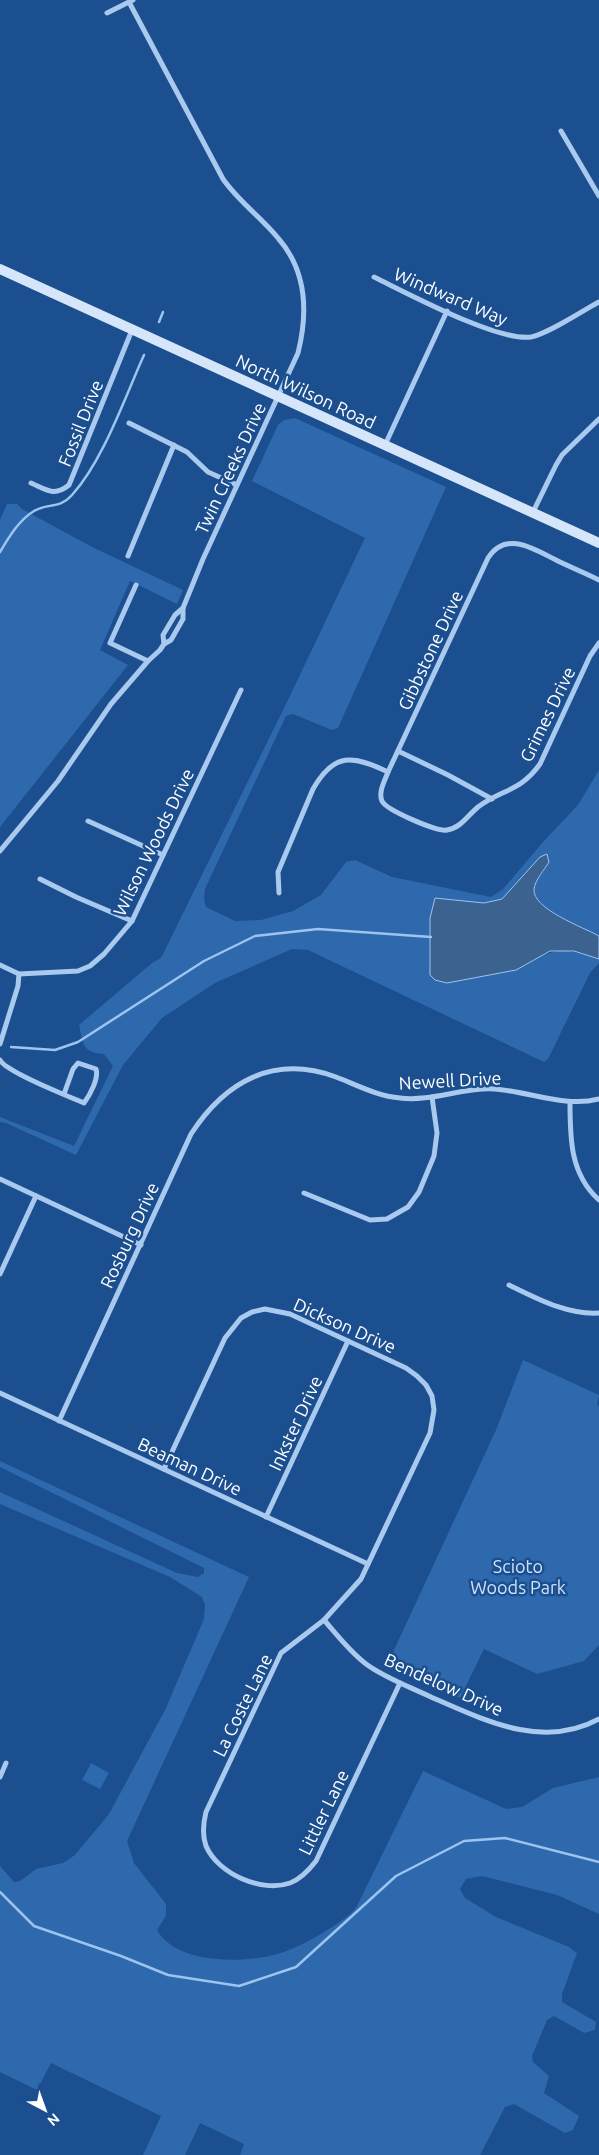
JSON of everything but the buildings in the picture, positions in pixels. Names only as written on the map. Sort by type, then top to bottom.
[{"type":"main road","name":"North Wilson Road","points":[[0,269],[599,542]]},
{"type":"street","points":[[107,13],[131,1]]},
{"type":"street","name":"Twin Creeks Drive","points":[[131,1],[223,179],[231,191],[287,248],[302,282],[305,300],[303,334],[298,353],[183,608],[175,615],[163,636],[164,644]]},
{"type":"street","points":[[561,131],[599,196]]},
{"type":"street","name":"Windward Way","points":[[374,277],[488,329],[516,338],[532,337],[599,302]]},
{"type":"street","points":[[385,445],[447,311]]},
{"type":"street","name":"Fossil Drive","points":[[31,483],[54,493],[69,485],[132,330]]},
{"type":"street","points":[[533,512],[562,456],[599,419]]},
{"type":"street","points":[[129,424],[187,452],[208,472],[237,485]]},
{"type":"street","points":[[128,556],[174,445]]},
{"type":"street","name":"Gibbstone Drive","points":[[388,772],[488,558],[494,549],[503,544],[524,544],[599,580]]},
{"type":"street","points":[[136,585],[110,643],[148,661]]},
{"type":"street","name":"Twin Creeks Drive","points":[[0,851],[58,781],[111,704],[148,661],[164,644],[171,640],[184,619],[183,608]]},
{"type":"street","name":"Grimes Drive","points":[[388,772],[380,794],[384,805],[437,830],[447,830],[455,827],[476,808],[516,788],[540,764],[590,656],[599,643]]},
{"type":"street","name":"Wilson Woods Drive","points":[[0,965],[19,974],[65,972],[84,969],[104,954],[132,921],[241,690]]},
{"type":"street","points":[[398,751],[492,799]]},
{"type":"street","points":[[279,892],[278,872],[313,789],[320,777],[337,763],[354,759],[366,761],[388,772]]},
{"type":"street","points":[[88,821],[162,855]]},
{"type":"street","points":[[40,879],[132,921]]},
{"type":"street","points":[[0,1044],[18,986],[19,974]]},
{"type":"street","points":[[0,1060],[7,1067],[64,1094],[84,1103],[98,1075],[96,1069],[78,1063],[73,1068],[64,1094]]},
{"type":"street","name":"Newell Drive","points":[[248,1079],[284,1068],[319,1072],[374,1093],[400,1098],[432,1097],[492,1089],[570,1102],[599,1099]]},
{"type":"street","name":"Rosburg Drive","points":[[59,1421],[194,1128],[215,1102],[248,1079]]},
{"type":"street","points":[[304,1193],[370,1220],[387,1218],[408,1207],[419,1192],[434,1156],[437,1133],[432,1097]]},
{"type":"street","points":[[570,1102],[570,1133],[576,1168],[590,1191],[599,1200]]},
{"type":"street","points":[[0,1179],[141,1245]]},
{"type":"street","points":[[0,1274],[36,1196]]},
{"type":"street","points":[[509,1285],[550,1304],[574,1312],[599,1313]]},
{"type":"street","name":"Dickson Drive","points":[[164,1469],[225,1338],[241,1318],[252,1312],[265,1309],[290,1314],[406,1368],[426,1385],[432,1396],[434,1410]]},
{"type":"street","name":"Inkster Drive","points":[[266,1517],[348,1341]]},
{"type":"street","name":"Beaman Drive","points":[[0,1393],[368,1564]]},
{"type":"street","name":"La Coste Lane","points":[[206,1847],[203,1834],[206,1812],[269,1675],[281,1653],[324,1620],[361,1579],[430,1433],[434,1410]]},
{"type":"street","name":"Bendelow Drive","points":[[324,1620],[338,1638],[367,1664],[400,1683],[483,1720],[512,1729],[540,1732],[569,1730],[599,1719]]},
{"type":"street","name":"Littler Lane","points":[[206,1847],[218,1864],[238,1876],[254,1882],[278,1886],[290,1883],[304,1874],[316,1861],[400,1683]]},
{"type":"street","points":[[0,1777],[6,1764]]},
{"type":"green space","points":[[295,418],[446,487],[338,728],[332,730],[293,714],[286,716],[205,889],[204,899],[206,907],[235,921],[261,920],[293,911],[321,895],[346,862],[355,860],[392,877],[491,897],[503,889],[578,805],[599,770],[599,936],[560,917],[541,903],[536,896],[535,886],[549,862],[502,899],[484,903],[435,898],[516,970],[539,957],[556,951],[585,955],[599,959],[599,963],[590,973],[548,1059],[544,1062],[308,950],[292,949],[215,983],[162,1018],[123,1065],[76,1155],[0,1122],[0,1117],[74,1146],[113,1066],[104,1054],[91,1052],[87,1049],[83,1042],[79,1025],[152,963],[161,958],[288,700],[365,538],[252,481],[278,425],[284,420]]},
{"type":"green space","points":[[7,504],[17,504],[22,509],[92,547],[183,590],[177,604],[130,581],[100,650],[128,665],[0,827],[0,520]]},
{"type":"green space","name":"Scioto Woods Park","points":[[523,1360],[599,1395],[597,1405],[599,1406],[599,1645],[584,1661],[537,1674],[484,1649],[460,1698],[388,1663],[496,1430]]},
{"type":"green space","points":[[0,1461],[249,1577],[127,1841],[134,1863],[166,1904],[166,1916],[157,1930],[166,1941],[179,1949],[193,1955],[227,1960],[260,1958],[294,1948],[340,1922],[356,1908],[423,1771],[506,1809],[522,1807],[553,1788],[599,1777],[599,1914],[557,1895],[482,1876],[466,1879],[460,1889],[465,1898],[496,1917],[569,1947],[577,1953],[562,1994],[562,2002],[596,2022],[595,2030],[584,2033],[554,2016],[547,2020],[532,2056],[533,2062],[549,2076],[544,2093],[579,2116],[573,2130],[565,2133],[514,2104],[505,2107],[480,2155],[240,2155],[244,2144],[200,2123],[185,2155],[143,2155],[161,2116],[51,2063],[37,2090],[0,2072],[0,1866],[14,1882],[20,1881],[36,1869],[63,1863],[75,1855],[109,1814],[165,1710],[204,1619],[205,1605],[202,1597],[170,1577],[0,1504],[0,1492],[177,1573],[198,1577],[204,1573],[204,1568],[0,1467]]},
{"type":"green space","points":[[91,1763],[109,1773],[100,1789],[82,1780]]},
{"type":"shaded area","points":[[547,854],[549,862],[538,878],[534,889],[536,896],[541,904],[560,917],[599,936],[599,959],[574,951],[550,951],[516,970],[447,983],[435,980],[430,975],[430,918],[435,898],[484,903],[502,899],[540,857]]},
{"type":"waterway","points":[[159,322],[163,312]]},
{"type":"waterway","points":[[0,552],[24,519],[34,511],[63,502],[72,495],[83,481],[103,447],[144,355]]},
{"type":"waterway","points":[[11,1047],[55,1050],[78,1042],[204,961],[255,936],[318,929],[431,937]]},
{"type":"waterway","points":[[0,1892],[34,1926],[121,1956],[168,1975],[239,1986],[296,1967],[396,1876],[464,1841],[505,1838],[599,1862]]}]
